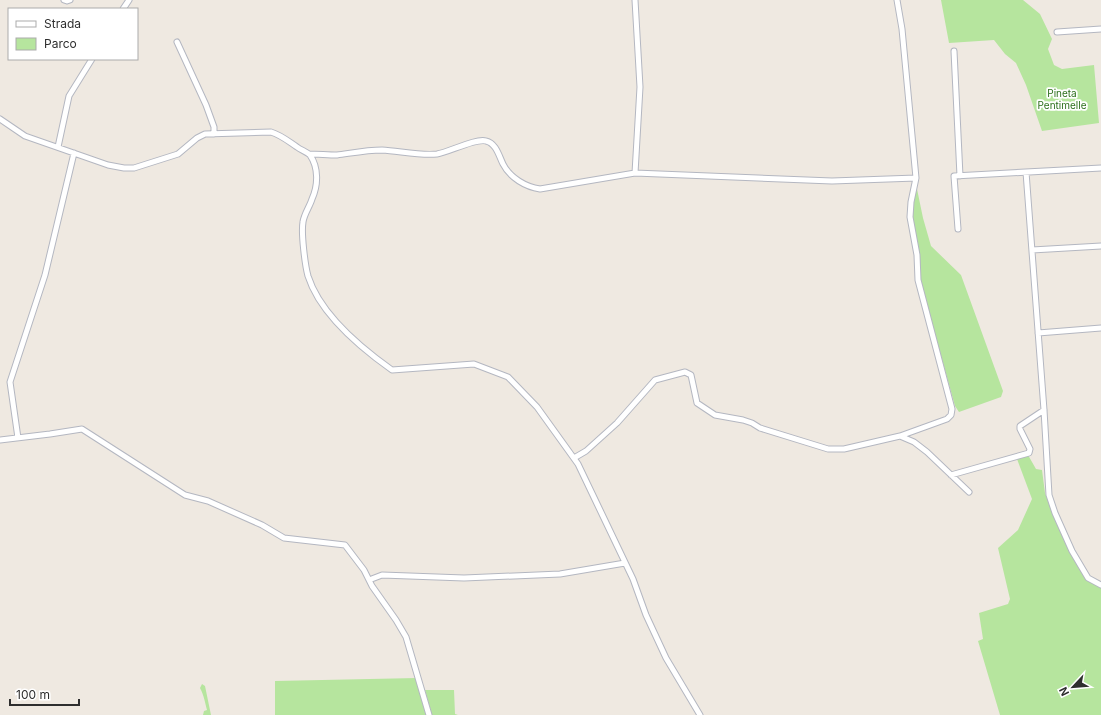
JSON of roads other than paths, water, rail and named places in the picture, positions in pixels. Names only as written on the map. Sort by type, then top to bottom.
[{"type":"street","points":[[64,0],[70,0]]},
{"type":"street","points":[[635,0],[640,87],[635,173]]},
{"type":"street","points":[[574,458],[586,451],[617,423],[655,380],[685,372],[691,375],[697,403],[715,415],[752,423],[760,428],[828,449],[844,449],[900,436],[947,419],[951,416],[952,409],[918,280],[918,255],[910,217],[911,202],[916,178],[902,29],[897,0]]},
{"type":"street","points":[[1057,32],[1101,29]]},
{"type":"street","points":[[177,42],[206,105],[214,127],[214,134]]},
{"type":"street","points":[[954,52],[960,176]]},
{"type":"street","points":[[58,147],[68,96],[91,60]]},
{"type":"street","points":[[0,119],[25,136],[108,165],[124,168],[134,168],[178,154],[200,136],[205,134],[271,132],[278,134],[309,154],[334,155],[380,150],[436,154],[485,140],[491,143],[496,149],[503,165],[509,172],[531,188],[540,189],[635,173],[832,181],[916,178]]},
{"type":"street","points":[[18,438],[10,382],[45,275],[74,153]]},
{"type":"street","points":[[309,154],[316,170],[317,183],[313,198],[303,221],[304,252],[307,274],[312,288],[321,302],[345,331],[375,358],[392,370],[474,364],[508,377],[536,407],[578,464],[633,579],[646,615],[666,658],[700,715]]},
{"type":"street","points":[[958,229],[954,176],[1101,168]]},
{"type":"street","points":[[1026,172],[1049,495],[1055,513],[1072,551],[1088,578],[1101,586]]},
{"type":"street","points":[[1032,250],[1101,246]]},
{"type":"street","points":[[1038,333],[1101,328]]},
{"type":"street","points":[[951,475],[1028,453],[1030,449],[1020,430],[1020,426],[1044,410]]},
{"type":"street","points":[[0,440],[82,429],[185,495],[208,501],[262,525],[284,538],[345,545],[364,570],[406,637],[429,715]]},
{"type":"street","points":[[900,436],[914,442],[969,492]]},
{"type":"street","points":[[369,580],[382,575],[464,578],[560,574],[625,562]]},
{"type":"park label","name":"Pineta Pentimelle","points":[[1062,98]]}]
